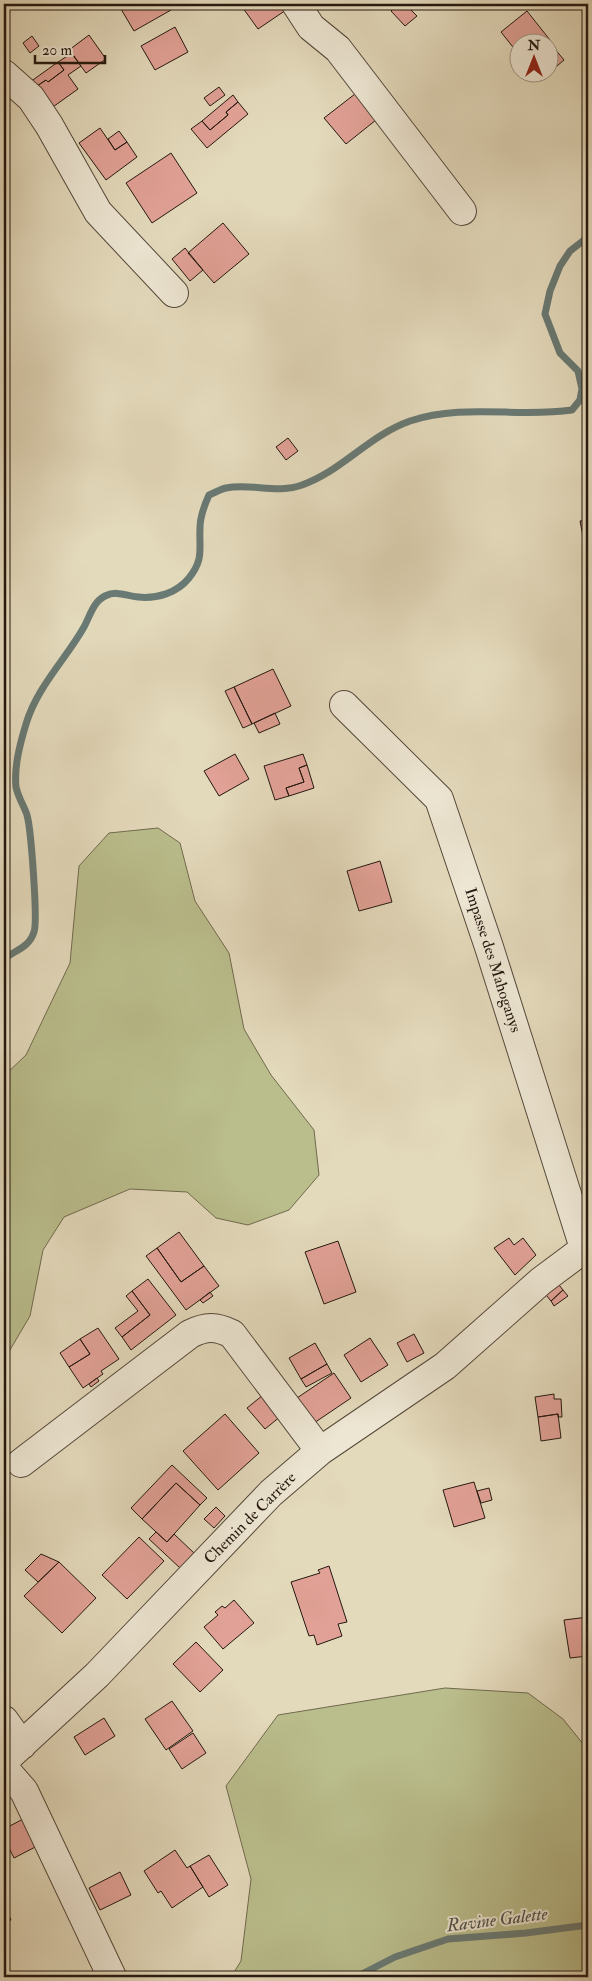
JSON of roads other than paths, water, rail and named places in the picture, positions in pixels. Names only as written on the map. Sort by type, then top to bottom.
[{"type":"street","points":[[296,4],[311,27],[338,49],[462,211]]},
{"type":"street","points":[[4,74],[31,98],[49,125],[98,212],[174,293]]},
{"type":"street","name":"Impasse des Mahoganys","points":[[344,705],[439,799],[586,1247]]},
{"type":"street","name":"Chemin de Carrère","points":[[13,1752],[97,1675],[271,1493],[320,1451],[446,1366],[541,1281],[586,1247]]},
{"type":"street","points":[[21,1464],[190,1334],[202,1328],[218,1327],[232,1334],[320,1451]]},
{"type":"street","points":[[4,1720],[13,1752]]},
{"type":"street","points":[[4,1768],[24,1791],[112,1977]]},
{"type":"waterway","points":[[4,959],[29,942],[34,932],[35,924],[34,875],[29,824],[16,787],[17,763],[22,739],[31,711],[44,685],[77,639],[98,602],[105,596],[114,593],[152,597],[166,594],[179,588],[189,578],[199,560],[200,524],[205,503],[209,495],[222,489],[235,487],[284,489],[302,485],[343,463],[395,427],[430,416],[471,412],[532,413],[572,410],[580,400],[582,389],[578,371],[560,353],[545,314],[550,291],[560,266],[570,251],[588,237]]},
{"type":"waterway","name":"Ravine Galette","points":[[356,1977],[395,1957],[448,1939],[526,1933],[588,1925]]}]
